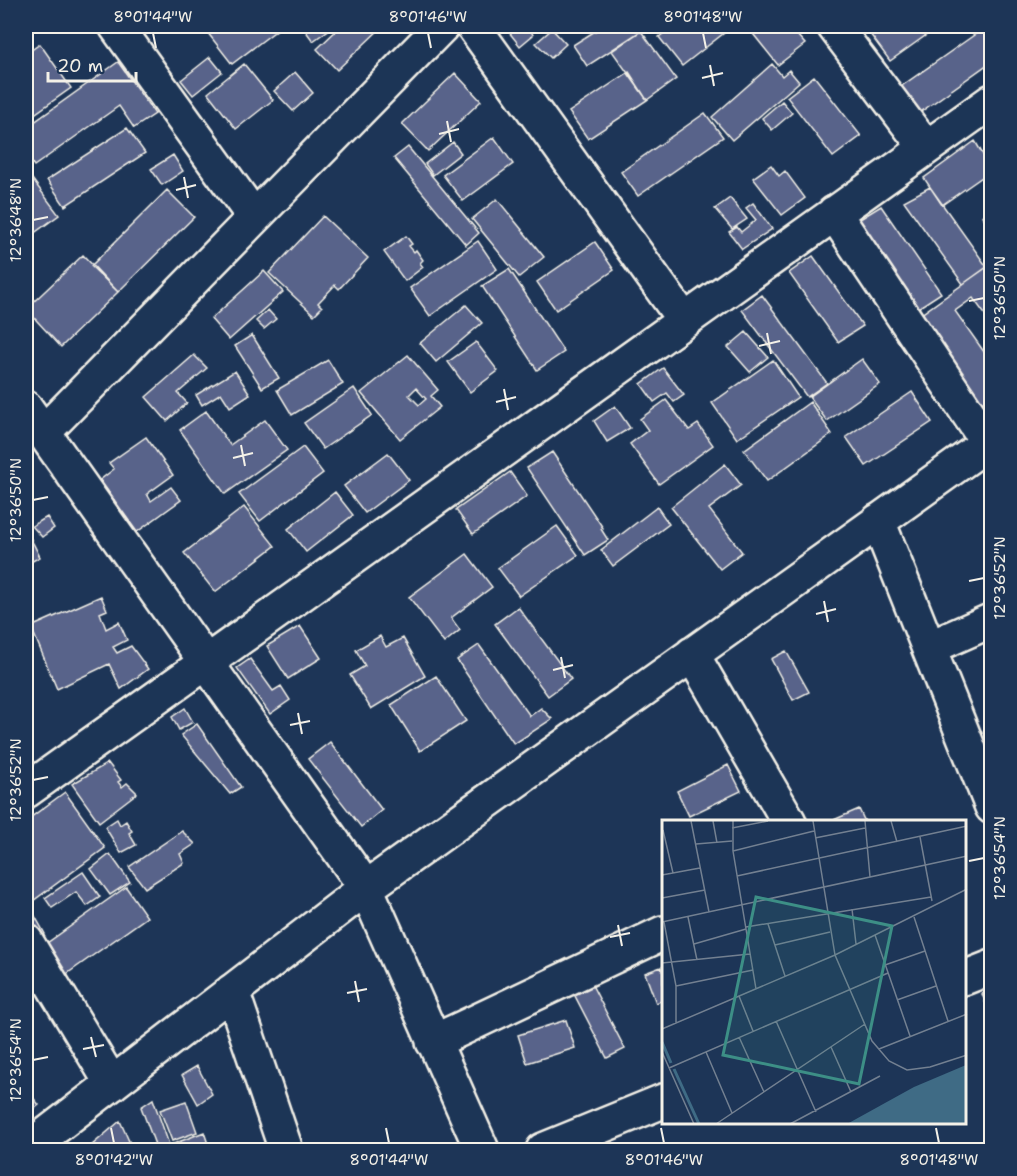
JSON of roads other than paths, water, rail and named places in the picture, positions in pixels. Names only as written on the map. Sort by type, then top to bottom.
[{"type":"street","points":[[116,26],[254,217]]},
{"type":"street","points":[[441,26],[254,217],[34,421],[366,888],[482,1150]]},
{"type":"street","points":[[473,26],[684,320]]},
{"type":"street","points":[[834,26],[926,148]]},
{"type":"street","points":[[26,790],[992,101]]},
{"type":"street","points":[[26,1150],[366,888],[990,441],[834,213]]},
{"type":"street","points":[[878,521],[929,648],[982,758],[992,807]]},
{"type":"street","points":[[929,648],[992,620]]},
{"type":"street","points":[[692,654],[788,820]]},
{"type":"street","points":[[433,1041],[662,933]]},
{"type":"street","points":[[26,941],[112,1084]]},
{"type":"street","points":[[966,977],[992,967]]},
{"type":"street","points":[[232,991],[286,1150]]},
{"type":"street","points":[[543,1150],[662,1101]]}]
